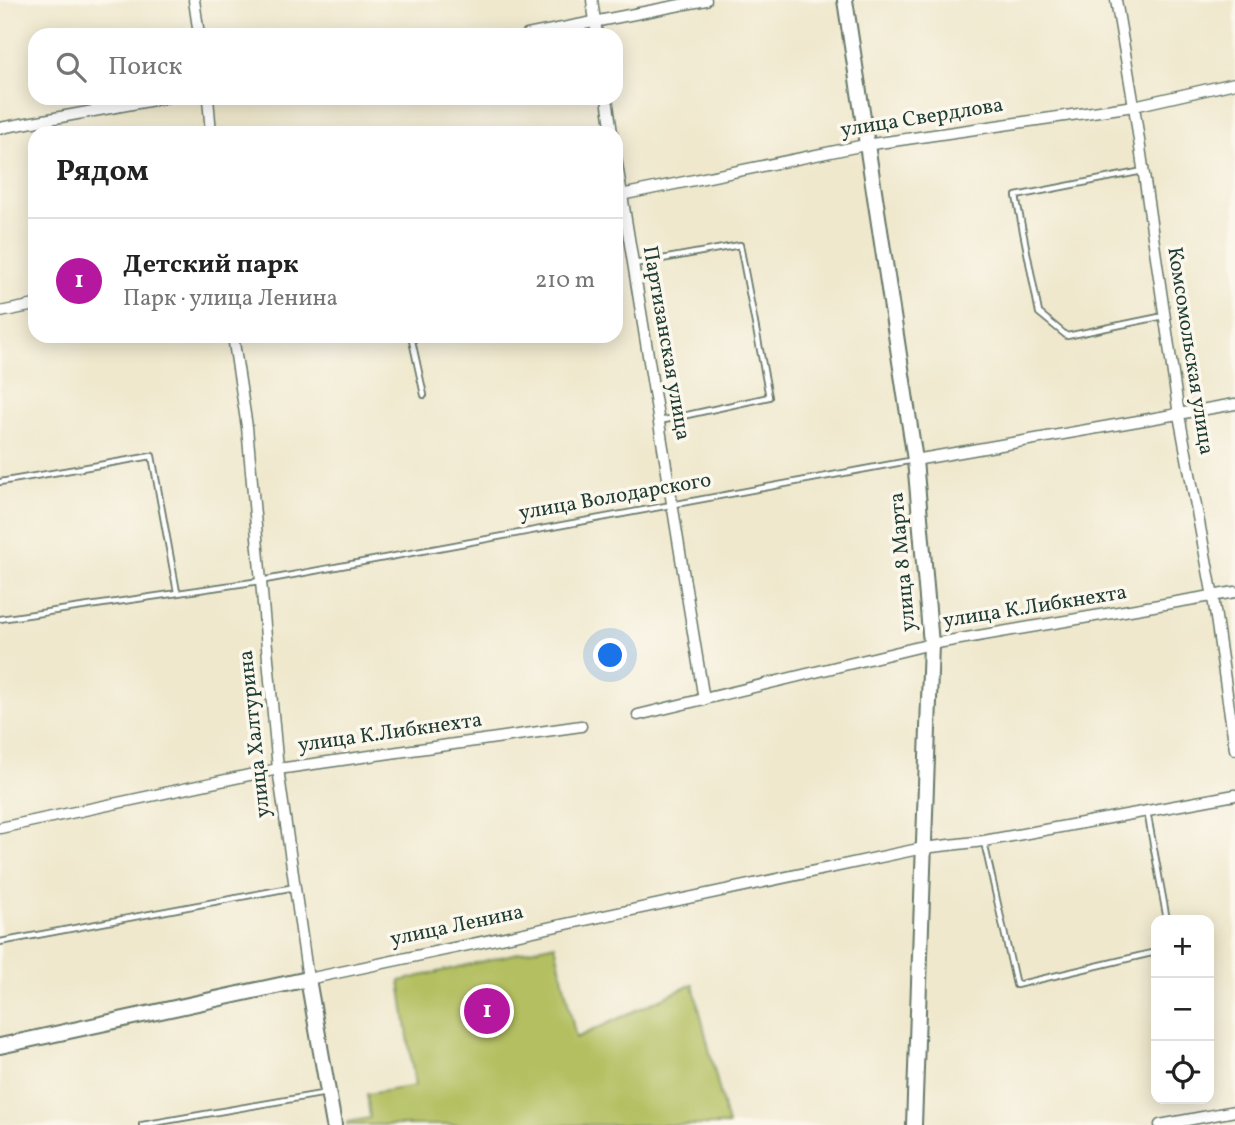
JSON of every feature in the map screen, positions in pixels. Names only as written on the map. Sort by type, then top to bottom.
[{"type":"main road","name":"улица 8 Марта","points":[[845,0],[915,460],[931,644],[914,1125]]},
{"type":"main road","name":"улица Ленина","points":[[0,1046],[308,979]]},
{"type":"main road","name":"улица Халтурина","points":[[308,979],[334,1125]]},
{"type":"street","points":[[194,0],[198,28]]},
{"type":"street","points":[[592,0],[596,28]]},
{"type":"street","points":[[567,28],[706,0]]},
{"type":"street","name":"Комсомольская улица","points":[[1116,0],[1179,415],[1213,597],[1235,749]]},
{"type":"street","name":"улица Свердлова","points":[[623,195],[865,145],[1134,106],[1235,83]]},
{"type":"street","points":[[0,128],[126,105]]},
{"type":"street","points":[[209,105],[210,126]]},
{"type":"street","points":[[608,105],[611,126]]},
{"type":"street","name":"Партизанская улица","points":[[623,215],[660,421],[704,700]]},
{"type":"street","points":[[0,312],[28,306]]},
{"type":"street","name":"улица Халтурина","points":[[234,343],[247,427],[278,769],[308,979]]},
{"type":"street","name":"улица Володарского","points":[[915,460],[1235,404]]},
{"type":"street","name":"улица К.Либкнехта","points":[[638,715],[931,644],[1235,592]]},
{"type":"street","name":"улица К.Либкнехта","points":[[0,828],[278,769],[581,726]]},
{"type":"street","name":"улица Ленина","points":[[308,979],[923,848],[984,841],[1235,795]]},
{"type":"street","points":[[1160,1125],[1235,1111]]},
{"type":"lane","points":[[1144,171],[1016,196],[1039,313],[1067,336],[1165,316]]},
{"type":"lane","points":[[633,264],[740,245],[769,397],[660,421]]},
{"type":"lane","points":[[413,343],[424,395]]},
{"type":"lane","points":[[0,482],[152,456],[177,593]]},
{"type":"lane","name":"улица Володарского","points":[[0,620],[260,581],[915,460]]},
{"type":"lane","points":[[1146,810],[1166,915]]},
{"type":"lane","points":[[984,841],[1016,985],[1151,953]]},
{"type":"lane","points":[[0,942],[295,887]]},
{"type":"lane","points":[[142,1125],[328,1093]]},
{"type":"green space","points":[[555,944],[576,1038],[693,984],[728,1125],[347,1125],[347,1122],[370,1118],[367,1094],[415,1086],[400,981]]},
{"type":"place","name":"Детский парк","points":[[487,1011]]}]
